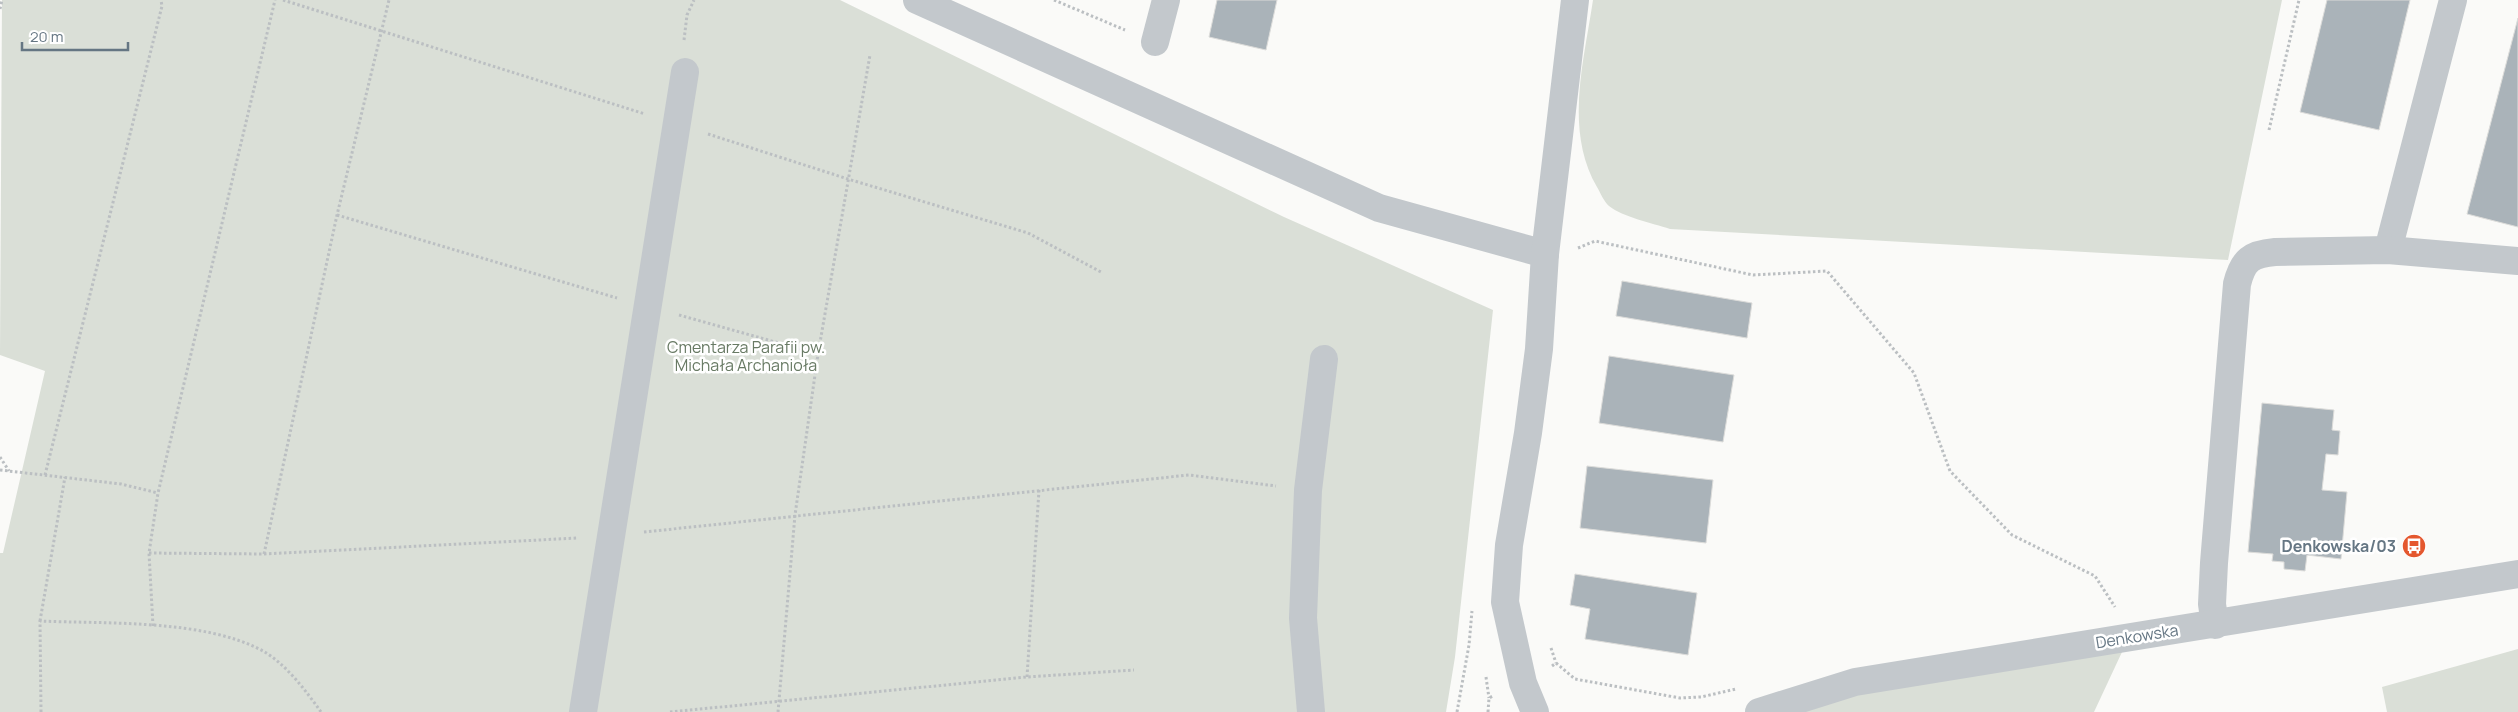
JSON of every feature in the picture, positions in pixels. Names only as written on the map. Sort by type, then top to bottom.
[{"type":"street","points":[[917,0],[1379,208],[1545,254]]},
{"type":"street","points":[[1156,42],[1166,0]]},
{"type":"street","points":[[1535,712],[1522,683],[1505,602],[1509,545],[1528,433],[1539,349],[1545,254],[1576,0]]},
{"type":"street","points":[[2388,250],[2452,0]]},
{"type":"street","points":[[583,712],[646,306],[685,72]]},
{"type":"street","points":[[2215,625],[2212,604],[2214,563],[2237,284],[2241,268],[2259,253],[2388,250],[2518,261]]},
{"type":"street","points":[[1311,712],[1302,618],[1308,490],[1324,359]]},
{"type":"street","name":"Denkowska","points":[[1759,712],[1855,682],[2129,637],[2215,625],[2518,574]]},
{"type":"path","points":[[0,9],[2,0]]},
{"type":"path","points":[[45,475],[162,6],[161,0]]},
{"type":"path","points":[[153,626],[149,553],[158,493],[275,0]]},
{"type":"path","points":[[264,554],[337,215],[389,0]]},
{"type":"path","points":[[685,72],[681,56],[687,15],[694,0]]},
{"type":"path","points":[[1054,0],[1156,42]]},
{"type":"path","points":[[2269,130],[2299,0]]},
{"type":"path","points":[[778,712],[795,515],[818,354],[870,55]]},
{"type":"path","points":[[337,215],[646,306],[818,354]]},
{"type":"path","points":[[1595,241],[1752,275],[1827,271],[1914,372],[1950,471],[2012,535],[2096,576],[2122,620],[2129,637]]},
{"type":"path","points":[[0,457],[9,471]]},
{"type":"path","points":[[0,470],[121,484],[158,493]]},
{"type":"path","points":[[149,553],[264,554],[610,536],[795,515],[1189,475],[1308,490]]},
{"type":"path","points":[[41,712],[40,621],[65,477]]},
{"type":"path","points":[[1027,677],[1039,490]]},
{"type":"path","points":[[1457,712],[1469,645],[1473,606]]},
{"type":"path","points":[[40,621],[153,626],[220,634],[264,652],[302,685],[321,712]]},
{"type":"path","points":[[670,712],[1027,677],[1134,670]]},
{"type":"green space","name":"Cmentarza Parafii pw. Michała Archanioła","points":[[2,0],[840,0],[1284,217],[1493,310],[1455,657],[1446,712],[0,712],[0,553],[3,553],[45,371],[0,355]]},
{"type":"green space","points":[[1593,0],[2282,0],[2228,260],[1670,229],[1622,213],[1609,206],[1602,197],[1587,165],[1581,142],[1579,95]]},
{"type":"green space","points":[[2129,637],[2094,712],[1759,712]]},
{"type":"green space","points":[[2518,649],[2518,712],[2387,712],[2382,687]]},
{"type":"building","points":[[1217,0],[1277,0],[1266,50],[1209,37]]},
{"type":"building","points":[[2327,0],[2410,0],[2379,130],[2300,112]]},
{"type":"building","points":[[2518,18],[2518,227],[2467,214]]},
{"type":"building","points":[[1622,281],[1752,303],[1747,338],[1616,316]]},
{"type":"building","points":[[1609,356],[1734,375],[1723,442],[1599,423]]},
{"type":"building","points":[[2262,403],[2334,410],[2332,430],[2340,431],[2338,455],[2326,454],[2322,490],[2347,492],[2341,559],[2307,555],[2305,571],[2284,569],[2284,562],[2272,561],[2273,554],[2248,552]]},
{"type":"building","points":[[1587,466],[1713,480],[1706,543],[1580,528]]},
{"type":"building","points":[[1575,574],[1697,593],[1688,655],[1585,639],[1590,609],[1570,605]]},
{"type":"place","name":"Denkowska/03","points":[[2414,546]]}]
